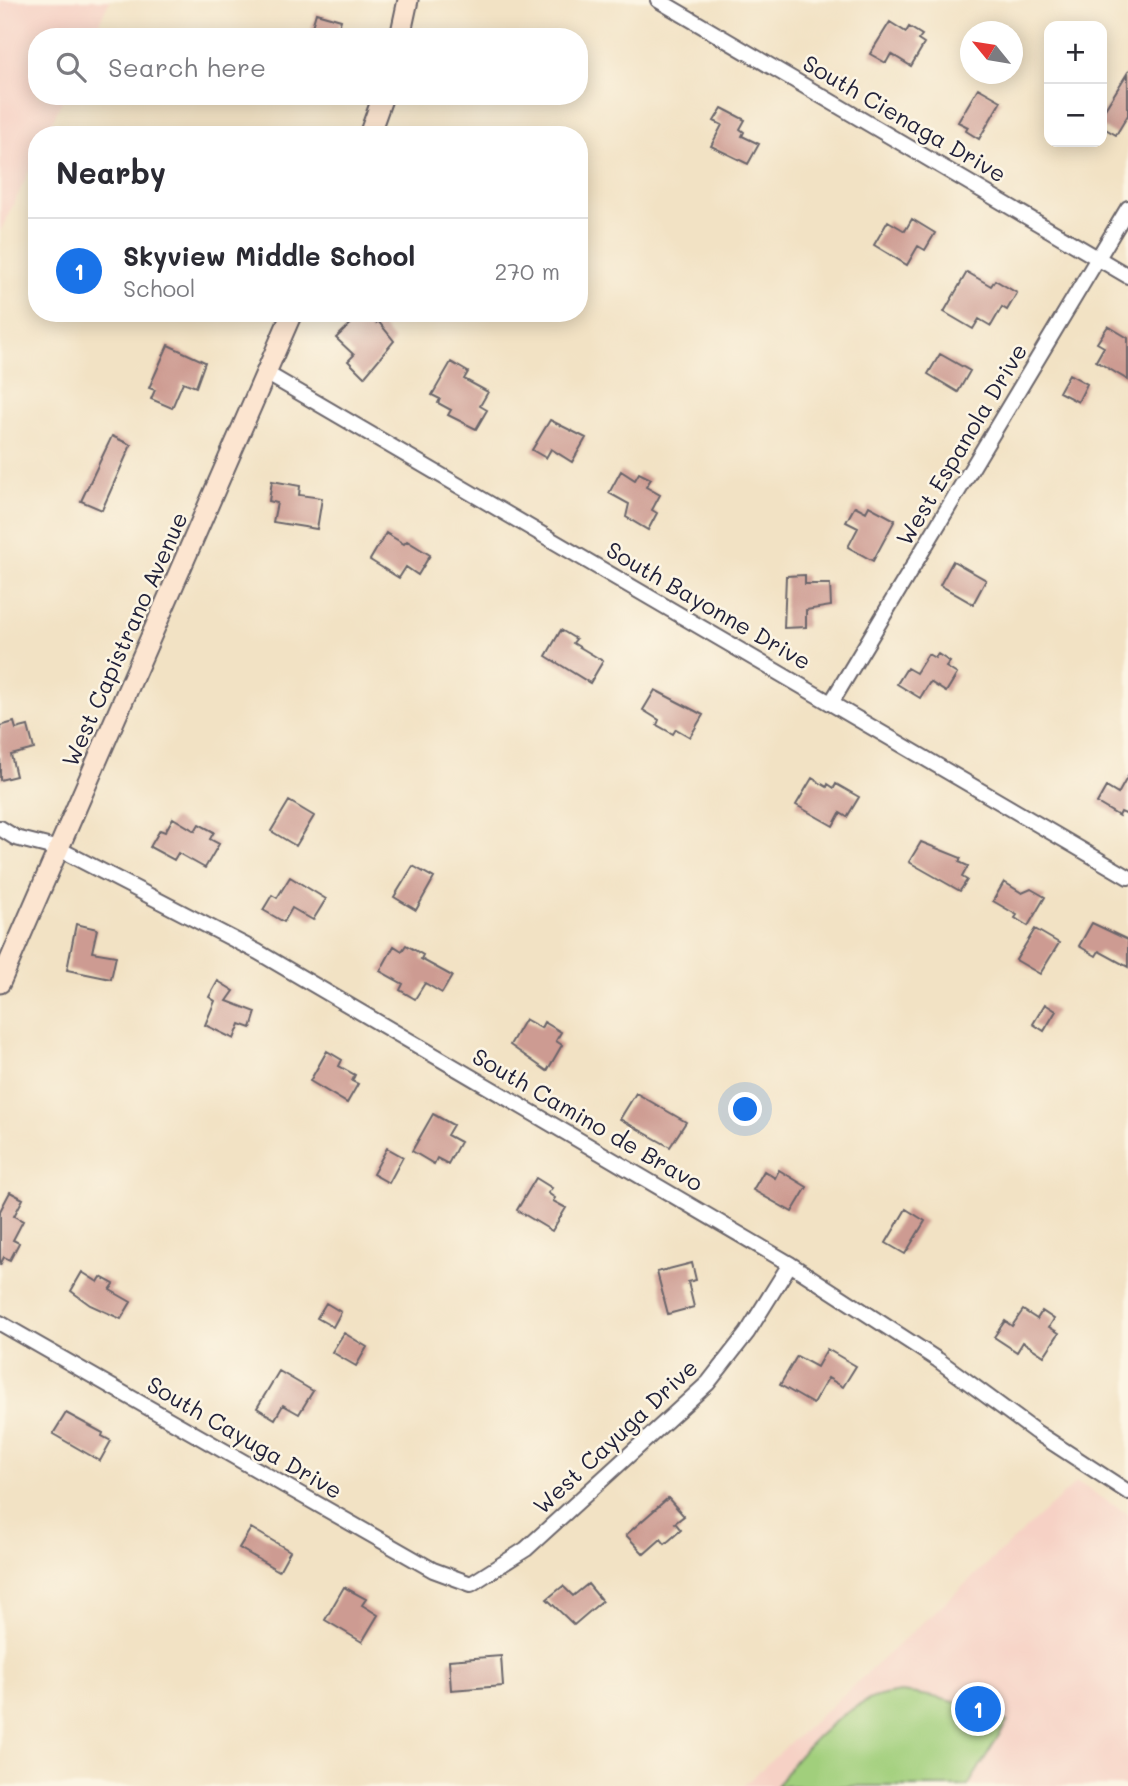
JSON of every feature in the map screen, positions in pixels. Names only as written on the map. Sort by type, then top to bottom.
[{"type":"street","points":[[402,28],[408,0]]},
{"type":"street","name":"South Cienaga Drive","points":[[658,0],[1128,276]]},
{"type":"street","points":[[372,126],[380,105]]},
{"type":"street","name":"West Espanola Drive","points":[[831,703],[1128,208]]},
{"type":"street","name":"West Capistrano Avenue","points":[[0,983],[288,322]]},
{"type":"street","name":"South Bayonne Drive","points":[[266,373],[1128,877]]},
{"type":"street","name":"South Camino de Bravo","points":[[0,828],[16,838],[59,849],[258,952],[790,1264],[938,1360],[1101,1477],[1128,1492]]},
{"type":"street","name":"West Cayuga Drive","points":[[471,1584],[526,1549],[708,1383],[747,1333],[790,1264]]},
{"type":"street","name":"South Cayuga Drive","points":[[0,1323],[433,1570],[471,1584]]},
{"type":"shaded area","points":[[0,0],[110,0],[96,28],[28,28],[28,105],[60,105],[50,126],[28,126],[28,174],[0,232]]},
{"type":"shaded area","points":[[1077,1482],[1128,1514],[1128,1786],[743,1786]]},
{"type":"green space","points":[[901,1692],[955,1702],[1007,1722],[968,1786],[777,1786],[806,1748],[842,1716],[873,1698]]},
{"type":"building","points":[[316,13],[341,20],[339,28],[312,28]]},
{"type":"building","points":[[890,22],[906,32],[909,27],[922,35],[918,40],[924,44],[911,66],[891,54],[886,63],[870,54]]},
{"type":"building","points":[[1128,72],[1128,115],[1116,135],[1107,130],[1107,106]]},
{"type":"building","points":[[978,88],[1001,101],[979,139],[966,131],[968,127],[958,122]]},
{"type":"building","points":[[722,108],[745,120],[740,129],[744,132],[742,136],[759,144],[748,164],[711,146],[722,125],[714,121]]},
{"type":"building","points":[[912,219],[935,233],[925,250],[918,246],[907,265],[874,245],[888,221],[905,231]]},
{"type":"building","points":[[967,272],[991,286],[995,280],[1017,293],[1007,310],[1002,307],[991,326],[979,319],[973,329],[944,312]]},
{"type":"building","points":[[353,322],[379,322],[394,341],[364,377],[348,361],[354,355],[336,338]]},
{"type":"building","points":[[1108,326],[1128,338],[1128,380],[1096,361],[1104,347],[1097,343]]},
{"type":"building","points":[[168,345],[205,362],[196,387],[183,382],[172,408],[151,399],[155,390],[149,388]]},
{"type":"building","points":[[940,354],[970,371],[958,392],[928,374]]},
{"type":"building","points":[[451,362],[468,372],[464,379],[488,392],[480,406],[487,410],[476,429],[448,415],[451,410],[438,403],[440,399],[432,395]]},
{"type":"building","points":[[1069,374],[1087,384],[1078,402],[1059,392]]},
{"type":"building","points":[[550,420],[586,438],[572,462],[551,449],[546,458],[532,450]]},
{"type":"building","points":[[112,436],[131,445],[102,510],[81,501]]},
{"type":"building","points":[[621,471],[635,480],[639,473],[651,479],[646,487],[660,495],[652,510],[657,513],[648,530],[626,517],[629,504],[609,493]]},
{"type":"building","points":[[272,481],[300,486],[299,495],[322,498],[317,529],[273,522],[277,503],[269,501]]},
{"type":"building","points":[[855,506],[866,512],[869,506],[895,520],[873,561],[848,547],[858,528],[846,522]]},
{"type":"building","points":[[386,533],[404,544],[407,541],[430,555],[418,575],[406,567],[399,578],[370,560]]},
{"type":"building","points":[[953,561],[986,580],[973,604],[940,585]]},
{"type":"building","points":[[805,575],[805,584],[830,584],[831,606],[806,610],[806,627],[784,628],[786,576]]},
{"type":"building","points":[[561,630],[576,639],[573,643],[603,661],[590,683],[546,656]]},
{"type":"building","points":[[928,654],[935,658],[938,654],[950,662],[946,667],[957,674],[946,692],[930,682],[920,698],[897,684],[907,668],[916,673]]},
{"type":"building","points":[[655,690],[703,715],[690,737],[676,729],[673,734],[657,725],[659,720],[643,710]]},
{"type":"building","points":[[14,722],[16,729],[28,726],[34,749],[11,755],[16,776],[0,780],[0,726]]},
{"type":"building","points":[[1128,776],[1128,815],[1121,812],[1119,816],[1097,803],[1106,787],[1118,794]]},
{"type":"building","points":[[812,778],[827,787],[828,784],[834,788],[836,784],[859,797],[847,817],[840,813],[833,826],[796,805]]},
{"type":"building","points":[[289,801],[314,816],[296,846],[271,831]]},
{"type":"building","points":[[173,818],[195,831],[199,824],[214,832],[210,839],[219,844],[205,868],[178,853],[174,860],[150,847],[160,830],[165,832]]},
{"type":"building","points":[[921,842],[961,858],[959,862],[968,866],[962,877],[967,880],[960,891],[909,862]]},
{"type":"building","points":[[413,866],[434,878],[416,910],[394,897]]},
{"type":"building","points":[[290,877],[326,899],[313,920],[292,908],[284,922],[263,910],[272,895],[277,898]]},
{"type":"building","points":[[1004,882],[1022,893],[1031,889],[1045,897],[1028,926],[1015,918],[1017,915],[993,901]]},
{"type":"building","points":[[1092,923],[1128,940],[1128,967],[1099,951],[1096,956],[1079,946]]},
{"type":"building","points":[[76,924],[97,929],[92,952],[116,956],[111,979],[67,970]]},
{"type":"building","points":[[1035,929],[1059,943],[1040,974],[1016,960]]},
{"type":"building","points":[[406,945],[423,955],[421,959],[452,976],[442,993],[425,983],[415,999],[400,990],[403,984],[380,971],[394,946],[402,951]]},
{"type":"building","points":[[218,981],[234,991],[227,1001],[256,1012],[251,1028],[240,1024],[234,1039],[205,1025],[215,1001],[209,997]]},
{"type":"building","points":[[1045,1004],[1056,1011],[1044,1031],[1033,1024]]},
{"type":"building","points":[[525,1019],[541,1028],[544,1022],[561,1032],[556,1041],[562,1045],[547,1071],[510,1045]]},
{"type":"building","points":[[327,1051],[342,1060],[339,1066],[355,1075],[352,1081],[358,1084],[347,1103],[310,1081]]},
{"type":"building","points":[[636,1093],[686,1122],[670,1147],[620,1119]]},
{"type":"building","points":[[433,1114],[453,1125],[447,1135],[460,1142],[448,1164],[437,1158],[434,1164],[412,1151]]},
{"type":"building","points":[[387,1148],[403,1157],[389,1183],[373,1174]]},
{"type":"building","points":[[779,1170],[807,1187],[792,1212],[753,1190],[764,1171],[775,1178]]},
{"type":"building","points":[[536,1178],[552,1188],[548,1193],[555,1198],[553,1201],[566,1208],[552,1231],[517,1210]]},
{"type":"building","points":[[10,1192],[23,1199],[14,1216],[23,1221],[13,1240],[19,1243],[10,1260],[4,1257],[0,1265],[0,1211]]},
{"type":"building","points":[[906,1209],[925,1221],[905,1254],[886,1243]]},
{"type":"building","points":[[692,1263],[696,1280],[688,1282],[694,1307],[668,1314],[657,1272]]},
{"type":"building","points":[[82,1272],[98,1282],[101,1277],[114,1284],[110,1290],[131,1302],[121,1319],[90,1305],[71,1291]]},
{"type":"building","points":[[326,1303],[341,1312],[333,1327],[317,1318]]},
{"type":"building","points":[[1023,1310],[1037,1319],[1042,1311],[1054,1319],[1049,1327],[1059,1333],[1044,1356],[1023,1342],[1017,1352],[994,1337],[1005,1321],[1012,1326]]},
{"type":"building","points":[[344,1333],[367,1347],[356,1366],[332,1352]]},
{"type":"building","points":[[827,1349],[856,1366],[843,1387],[828,1378],[813,1404],[780,1385],[797,1356],[817,1367]]},
{"type":"building","points":[[279,1371],[313,1391],[299,1414],[283,1405],[275,1419],[257,1408]]},
{"type":"building","points":[[66,1413],[103,1433],[102,1436],[111,1441],[100,1461],[53,1434]]},
{"type":"building","points":[[668,1498],[684,1516],[675,1523],[681,1530],[665,1544],[661,1539],[644,1554],[626,1535]]},
{"type":"building","points":[[251,1528],[290,1551],[279,1571],[239,1548]]},
{"type":"building","points":[[588,1584],[602,1601],[574,1625],[547,1599],[563,1586],[573,1596]]},
{"type":"building","points":[[344,1587],[366,1599],[362,1605],[378,1615],[362,1642],[325,1620]]},
{"type":"building","points":[[501,1656],[503,1686],[451,1690],[449,1660]]},
{"type":"place","name":"Skyview Middle School","points":[[978,1709]]}]
